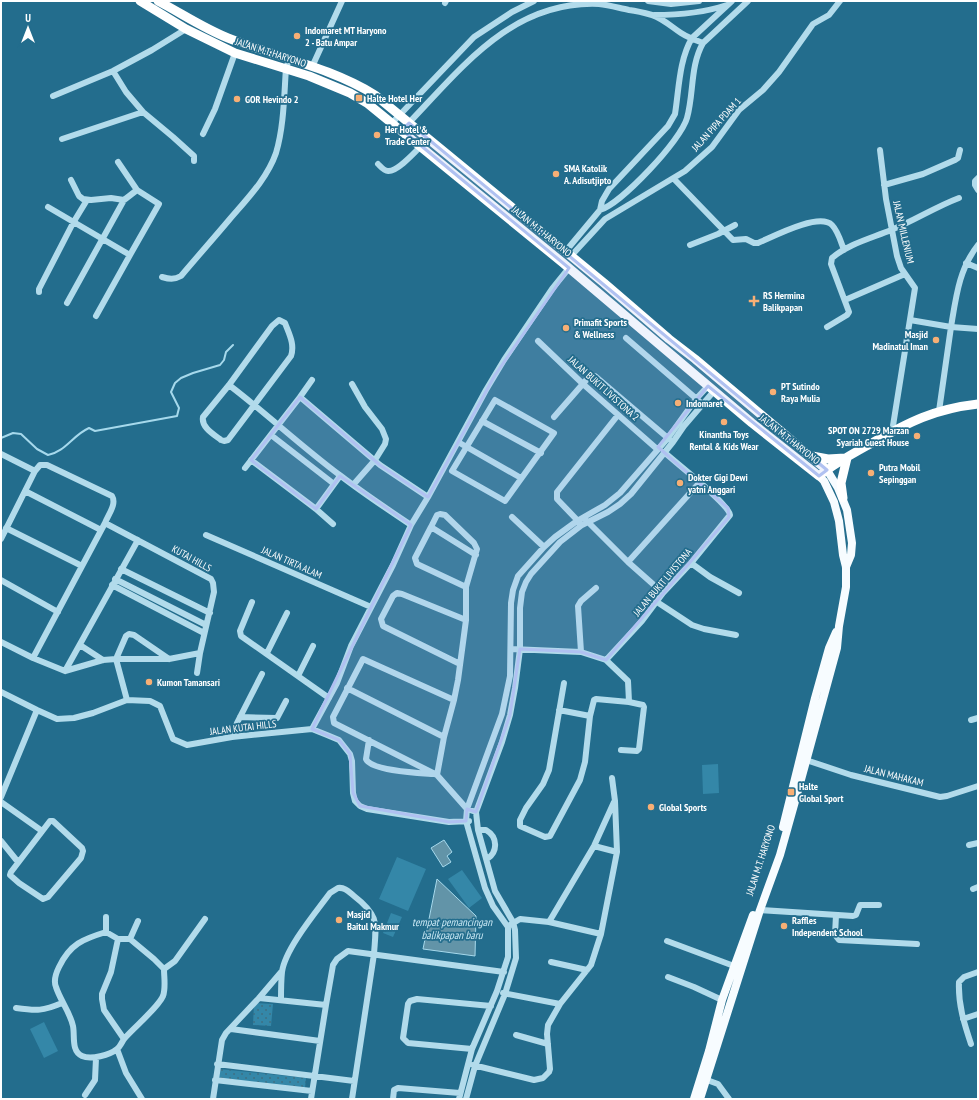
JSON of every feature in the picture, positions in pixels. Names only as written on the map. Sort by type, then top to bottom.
[{"type":"highway","name":"JALAN M.T. HARYONO","points":[[140,1],[186,29],[235,53],[288,64],[312,67],[356,84],[375,95],[669,339],[696,359],[827,470]]},
{"type":"highway","name":"JALAN M.T. HARYONO","points":[[160,1],[183,16],[226,38],[288,64],[367,102],[569,268],[711,389],[819,476]]},
{"type":"highway","points":[[819,476],[910,422],[939,411],[978,404]]},
{"type":"highway","points":[[811,456],[828,459],[847,458]]},
{"type":"highway","points":[[843,498],[841,483],[847,458]]},
{"type":"main road","name":"JALAN M.T. HARYONO","points":[[827,470],[843,498],[847,510],[852,543],[851,555],[846,567]]},
{"type":"main road","name":"JALAN M.T. HARYONO","points":[[700,1099],[722,1000],[771,866],[837,648],[839,626],[846,588],[846,567],[839,521],[834,502],[824,481],[819,476]]},
{"type":"main road","name":"JALAN M.T. HARYONO","points":[[694,1099],[704,1078],[780,855],[806,760],[806,750]]},
{"type":"street","points":[[312,67],[342,1]]},
{"type":"street","points":[[392,123],[464,47],[483,30],[534,1]]},
{"type":"street","points":[[648,1],[658,3],[685,3],[699,1]]},
{"type":"street","points":[[402,130],[474,55],[492,40],[524,20],[537,14],[559,7],[600,4],[654,15],[686,14],[712,10],[735,1]]},
{"type":"street","points":[[600,210],[607,208],[614,202],[652,166],[672,144],[682,129],[687,117],[695,61],[698,51],[703,43],[748,1]]},
{"type":"street","name":"JALAN PIPA PDAM 1","points":[[568,254],[605,219],[685,172],[712,146],[739,110],[762,90],[779,72],[813,24],[828,15],[840,1]]},
{"type":"street","points":[[685,3],[686,14]]},
{"type":"street","points":[[568,254],[600,210],[602,201],[609,189],[668,126],[675,114],[682,63],[685,52],[692,38],[730,3]]},
{"type":"street","points":[[654,15],[682,34],[703,43]]},
{"type":"street","points":[[53,96],[113,70],[152,50],[186,29]]},
{"type":"street","points":[[464,47],[474,55]]},
{"type":"street","points":[[204,134],[215,110],[235,53]]},
{"type":"street","points":[[162,278],[177,279],[181,276],[247,200],[263,178],[273,160],[281,130],[288,64]]},
{"type":"street","points":[[113,70],[126,92],[143,112],[174,137],[194,156],[194,161]]},
{"type":"street","points":[[424,90],[433,97]]},
{"type":"street","points":[[62,139],[143,112]]},
{"type":"street","points":[[675,114],[687,117]]},
{"type":"street","points":[[378,164],[383,169],[391,171],[421,146]]},
{"type":"street","name":"JALAN MILLENIUM","points":[[880,150],[884,185],[899,263],[915,288],[892,432]]},
{"type":"street","points":[[884,185],[924,174],[955,160],[958,158],[960,150]]},
{"type":"street","points":[[96,316],[159,204],[137,190],[118,162]]},
{"type":"street","points":[[978,178],[974,183],[978,190]]},
{"type":"street","points":[[674,179],[733,240],[746,239],[756,243],[798,225],[810,222],[828,222],[833,226],[844,250]]},
{"type":"street","points":[[71,180],[79,196],[87,200],[111,198],[124,200]]},
{"type":"street","points":[[67,304],[124,200],[137,190]]},
{"type":"street","points":[[827,327],[848,313],[845,300],[832,269],[830,260],[834,256],[958,198]]},
{"type":"street","points":[[39,292],[39,289],[73,223],[87,200]]},
{"type":"street","points":[[48,207],[130,255]]},
{"type":"street","points":[[690,245],[735,226]]},
{"type":"street","points":[[939,411],[959,280],[966,263],[978,245]]},
{"type":"street","points":[[966,263],[978,268]]},
{"type":"street","points":[[312,729],[337,683],[351,646],[393,565],[411,525],[486,390],[552,288],[569,268]]},
{"type":"street","points":[[845,300],[905,274]]},
{"type":"street","points":[[280,320],[285,323],[292,343],[291,356],[254,404],[228,440],[221,440],[205,427],[202,420],[272,326],[280,320]]},
{"type":"street","points":[[910,320],[951,327],[978,329]]},
{"type":"street","points":[[626,338],[703,404]]},
{"type":"street","name":"JALAN BUKIT LIVISTONA 2","points":[[538,341],[618,415],[662,448],[700,482],[728,508],[730,515]]},
{"type":"street","points":[[554,417],[590,377],[598,378],[670,440]]},
{"type":"street","points":[[245,468],[272,435],[312,380]]},
{"type":"street","points":[[352,384],[365,407],[385,435],[385,444],[375,460],[353,485]]},
{"type":"street","points":[[229,385],[340,476],[411,525]]},
{"type":"street","points":[[670,440],[696,399],[711,389]]},
{"type":"street","points":[[393,1099],[394,1090],[398,1088],[459,1096],[472,1049],[497,991],[508,957],[508,927],[493,906],[485,888],[466,821],[467,809],[502,714],[510,676],[511,603],[513,590],[518,576],[544,547],[577,521],[609,502],[620,493],[652,455],[662,448],[684,426],[703,404],[711,389]]},
{"type":"street","points":[[300,397],[375,460],[428,496]]},
{"type":"street","points":[[495,400],[554,434],[505,501],[452,471],[467,447],[495,400]]},
{"type":"street","points":[[618,415],[557,492],[557,499],[577,521],[585,524],[663,594]]},
{"type":"street","points":[[482,421],[541,452]]},
{"type":"street","points":[[272,435],[334,484]]},
{"type":"street","points":[[458,442],[521,478]]},
{"type":"street","points":[[466,1099],[475,1066],[505,994],[516,958],[515,930],[513,922],[495,891],[478,830],[476,812],[502,742],[510,715],[520,649],[520,608],[522,592],[531,574],[552,550],[585,524],[608,512],[625,499],[657,460],[662,448]]},
{"type":"street","points":[[1,454],[35,471]]},
{"type":"street","points":[[652,455],[657,460]]},
{"type":"street","points":[[251,460],[316,509],[333,524]]},
{"type":"street","points":[[1,539],[35,471],[40,465],[47,465],[112,496],[114,503],[105,523],[33,658]]},
{"type":"street","points":[[316,509],[340,476]]},
{"type":"street","points":[[628,562],[700,482]]},
{"type":"street","points":[[25,491],[101,530]]},
{"type":"street","points":[[437,775],[444,737],[454,700],[460,664],[466,620],[466,587],[477,550],[474,542],[445,516],[440,514],[437,515],[415,558],[416,562],[417,564],[466,587]]},
{"type":"street","name":"JALAN BUKIT LIVISTONA","points":[[606,660],[642,621],[730,515]]},
{"type":"street","points":[[512,516],[544,547]]},
{"type":"street","points":[[583,517],[585,524]]},
{"type":"street","name":"KUTAI HILLS","points":[[105,523],[211,579],[214,582],[214,592],[204,633],[197,674]]},
{"type":"street","points":[[431,527],[476,555]]},
{"type":"street","points":[[6,528],[82,566]]},
{"type":"street","name":"JALAN TIRTA ALAM","points":[[206,535],[371,607]]},
{"type":"street","points":[[64,671],[138,540]]},
{"type":"street","points":[[691,563],[739,593]]},
{"type":"street","points":[[121,569],[210,613]]},
{"type":"street","points":[[518,576],[526,582]]},
{"type":"street","points":[[1,580],[58,612]]},
{"type":"street","points":[[114,582],[206,625]]},
{"type":"street","points":[[114,582],[204,633]]},
{"type":"street","points":[[581,652],[578,606],[581,601],[596,588]]},
{"type":"street","points":[[460,664],[383,626],[381,619],[393,596],[397,593],[466,620]]},
{"type":"street","points":[[252,602],[240,634],[329,698]]},
{"type":"street","points":[[657,602],[687,622],[699,628],[736,635]]},
{"type":"street","points":[[267,653],[287,614]]},
{"type":"street","points":[[128,700],[116,659],[126,636],[129,634],[134,635],[169,659]]},
{"type":"street","points":[[1,642],[64,671],[103,660],[169,659],[200,653]]},
{"type":"street","points":[[80,645],[103,660]]},
{"type":"street","points":[[298,676],[313,646]]},
{"type":"street","points":[[511,649],[581,652],[606,660],[626,678],[629,684],[629,702]]},
{"type":"street","points":[[454,700],[363,660],[347,688],[333,717],[333,721],[437,775],[467,809],[476,812]]},
{"type":"street","points":[[232,737],[240,717],[262,674]]},
{"type":"street","points":[[564,683],[549,770],[544,784],[526,808],[519,822],[520,826],[546,837],[550,836],[580,780],[585,762],[590,716],[594,700],[629,702],[643,705],[639,747],[637,751],[621,750]]},
{"type":"street","points":[[347,688],[444,737]]},
{"type":"street","name":"JALAN KUTAI HILLS","points":[[1,692],[57,719],[93,713],[128,700],[150,701],[160,706],[172,739],[187,744],[232,737],[312,729],[339,740],[350,754],[352,761],[353,793],[355,801],[360,806],[367,809],[449,822],[466,821]]},
{"type":"street","points":[[240,717],[277,718],[286,701]]},
{"type":"street","points":[[1,797],[37,710]]},
{"type":"street","points":[[559,710],[590,716]]},
{"type":"street","points":[[971,720],[978,718]]},
{"type":"street","points":[[369,740],[366,759],[367,762],[372,765],[399,771],[437,775]]},
{"type":"street","name":"JALAN MAHAKAM","points":[[806,760],[851,775],[940,797],[978,786]]},
{"type":"street","points":[[467,1064],[534,1080],[541,1079],[549,1072],[548,1025],[560,1004],[591,965],[601,934],[617,852],[615,801],[612,778]]},
{"type":"street","points":[[549,922],[594,846],[615,801]]},
{"type":"street","points":[[1,802],[42,831]]},
{"type":"street","points":[[50,821],[53,821],[82,848],[83,851],[81,858],[48,897],[43,899],[10,875],[18,862],[50,821]]},
{"type":"street","points":[[466,821],[476,821]]},
{"type":"street","points":[[478,830],[486,830],[490,832],[495,840],[496,844],[493,852],[491,856],[486,859]]},
{"type":"street","points":[[1,840],[18,862]]},
{"type":"street","points":[[969,845],[978,843]]},
{"type":"street","points":[[594,846],[617,852]]},
{"type":"street","points":[[213,1099],[217,1064],[222,1040],[226,1033],[260,998],[282,971],[298,937],[330,893],[338,888],[344,889],[366,905],[374,917],[376,930],[374,954],[352,1099]]},
{"type":"street","points":[[760,910],[853,916],[856,915],[860,905],[879,905]]},
{"type":"street","points":[[836,915],[835,935],[839,940],[917,944]]},
{"type":"street","points":[[106,917],[106,932]]},
{"type":"street","points":[[508,927],[520,918],[549,922],[601,934]]},
{"type":"street","points":[[164,969],[174,961],[205,919]]},
{"type":"street","points":[[130,938],[138,921]]},
{"type":"street","points":[[106,932],[118,939],[130,938],[154,958],[164,969],[164,990],[160,1001],[124,1039],[117,1049],[96,1058],[84,1057],[79,1054],[75,1048],[73,1027],[55,986],[55,974],[63,958],[70,949],[84,939],[106,932]]},
{"type":"street","points":[[118,939],[111,972],[102,994],[102,998],[104,1010],[124,1039]]},
{"type":"street","points":[[667,941],[734,966]]},
{"type":"street","points":[[311,1099],[333,965],[348,951],[504,972]]},
{"type":"street","points":[[551,962],[587,970]]},
{"type":"street","points":[[281,1000],[282,971]]},
{"type":"street","points":[[971,1044],[958,996],[959,982],[964,977],[978,972]]},
{"type":"street","points":[[668,977],[722,1000]]},
{"type":"street","points":[[497,991],[505,994],[560,1004]]},
{"type":"street","points":[[260,998],[326,1005]]},
{"type":"street","points":[[472,1049],[408,1043],[403,1038],[408,1004],[410,1001],[417,999],[491,1006]]},
{"type":"street","points":[[16,1008],[32,1010],[47,1009],[62,1002]]},
{"type":"street","points":[[963,1019],[978,1014]]},
{"type":"street","points":[[231,1029],[320,1041]]},
{"type":"street","points":[[516,1035],[548,1044]]},
{"type":"street","points":[[117,1049],[126,1073],[142,1099]]},
{"type":"street","points":[[85,1096],[95,1080],[96,1058]]},
{"type":"street","points":[[217,1064],[354,1081]]},
{"type":"street","points":[[704,1078],[718,1084],[729,1099]]},
{"type":"street","points":[[215,1080],[312,1091]]},
{"type":"highlighted area","points":[[409,123],[827,470],[819,476],[708,386],[658,447],[728,508],[729,517],[606,660],[581,652],[520,649],[510,715],[476,812],[467,809],[466,821],[449,822],[360,806],[353,793],[350,754],[339,740],[312,729],[411,525],[340,476],[316,509],[251,460],[300,397],[380,465],[428,497],[495,375],[569,268],[402,130]]},
{"type":"shaded area","points":[[718,764],[719,793],[703,794],[702,765]]},
{"type":"shaded area","points":[[397,857],[426,869],[408,911],[379,899]]},
{"type":"shaded area","points":[[462,870],[482,898],[469,908],[448,879]]},
{"type":"shaded area","points":[[391,913],[402,917],[393,937],[383,933]]},
{"type":"shaded area","points":[[254,1003],[273,1004],[271,1026],[253,1025]]},
{"type":"shaded area","points":[[44,1022],[58,1051],[44,1058],[30,1029]]},
{"type":"shaded area","points":[[219,1069],[306,1078],[305,1088],[218,1079]]},
{"type":"water","points":[[444,840],[452,852],[447,856],[451,862],[443,867],[431,848]]},
{"type":"water","name":"tempat pemancingan balikpapan baru","points":[[437,879],[476,916],[475,956],[423,949]]},
{"type":"waterway","points":[[1,438],[13,433],[21,434],[37,449],[48,455],[64,447],[83,431],[89,428],[95,431],[177,416],[179,408],[171,392],[175,383],[181,378],[193,373],[220,365],[224,360],[226,352],[233,345]]},
{"type":"place","name":"Indomaret MT Haryono 2 - Batu Ampar","points":[[297,36]]},
{"type":"place","name":"Halte Hotel Her","points":[[359,98]]},
{"type":"place","name":"GOR Hevindo 2","points":[[237,99]]},
{"type":"place","name":"Her Hotel & Trade Center","points":[[377,135]]},
{"type":"place","name":"SMA Katolik A. Adisutjipto","points":[[556,174]]},
{"type":"place","name":"RS Hermina Balikpapan","points":[[754,301]]},
{"type":"place","name":"Primafit Sports & Wellness","points":[[566,328]]},
{"type":"place","name":"Masjid Madinatul Iman","points":[[936,340]]},
{"type":"place","name":"PT Sutindo Raya Mulia","points":[[773,392]]},
{"type":"place","name":"Indomaret","points":[[678,403]]},
{"type":"place","name":"Kinantha Toys Rental & Kids Wear","points":[[724,422]]},
{"type":"place","name":"SPOT ON 2729 Marzan Syariah Guest House","points":[[917,436]]},
{"type":"place","name":"Putra Mobil Sepinggan","points":[[871,473]]},
{"type":"place","name":"Dokter Gigi Dewi yatni Anggari","points":[[680,483]]},
{"type":"place","name":"Kumon Tamansari","points":[[149,682]]},
{"type":"place","name":"Halte Global Sport","points":[[791,792]]},
{"type":"place","name":"Global Sports","points":[[651,807]]},
{"type":"place","name":"Masjid Baitul Makmur","points":[[339,920]]},
{"type":"place","name":"Raffles Independent School","points":[[784,926]]}]
